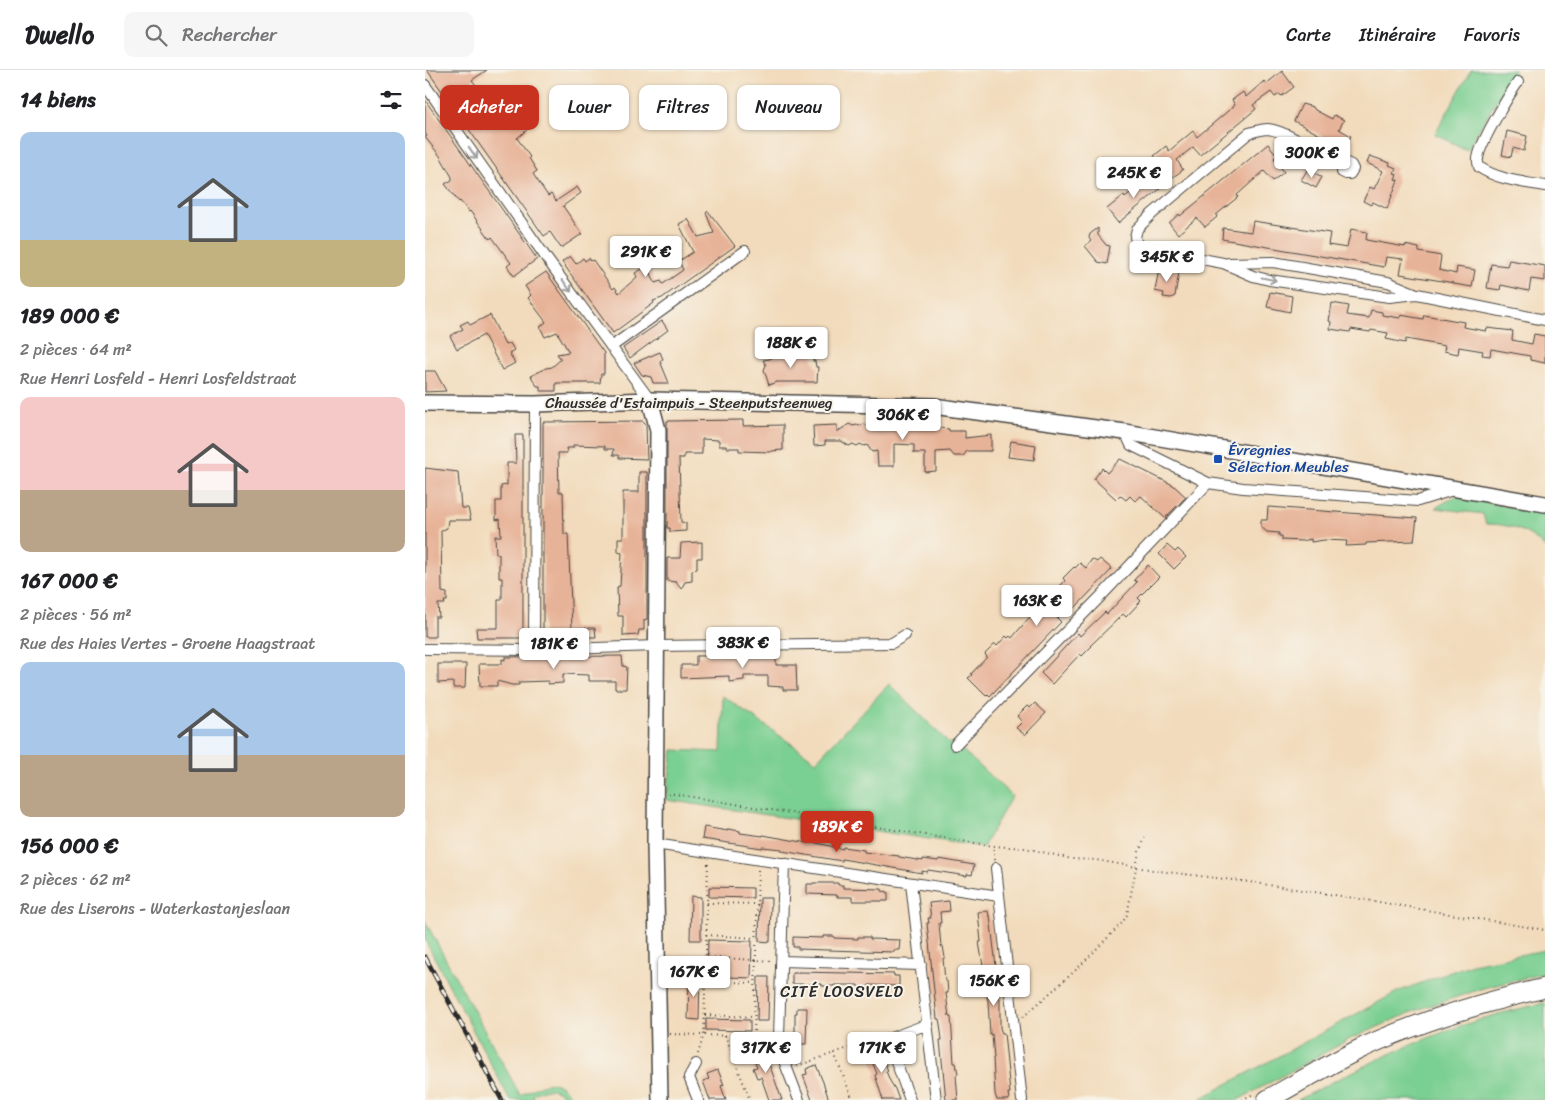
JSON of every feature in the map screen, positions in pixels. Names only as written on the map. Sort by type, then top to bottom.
[{"type":"highway","points":[[1267,1100],[1337,1061],[1404,1031],[1482,1004],[1545,988]]},
{"type":"main road","name":"Chaussée d'Estaimpuis - Steenputsteenweg","points":[[425,403],[535,404],[650,400],[933,406],[1125,432],[1453,490],[1545,504]]},
{"type":"main road","points":[[650,400],[658,430],[655,844],[660,1100]]},
{"type":"street","points":[[1518,82],[1504,103],[1477,160],[1479,166],[1501,177],[1545,186]]},
{"type":"street","points":[[425,85],[611,348],[650,400]]},
{"type":"street","points":[[1342,166],[1283,133],[1270,129],[1249,133],[1180,189],[1142,224],[1137,229],[1135,237],[1137,244],[1144,248],[1223,263],[1273,262],[1387,282],[1417,294],[1545,320]]},
{"type":"street","points":[[611,348],[745,251]]},
{"type":"street","points":[[1223,263],[1253,276],[1269,280],[1389,296],[1417,294]]},
{"type":"street","points":[[534,650],[535,404]]},
{"type":"street","points":[[1125,432],[1131,445],[1208,483],[1243,488],[1418,502],[1453,490]]},
{"type":"street","points":[[955,745],[1103,594],[1208,483]]},
{"type":"street","points":[[425,649],[534,650],[657,646],[893,643],[905,635]]},
{"type":"street","points":[[655,844],[999,896]]},
{"type":"street","points":[[784,863],[779,1038],[781,1053],[799,1100]]},
{"type":"street","points":[[996,868],[1022,1100]]},
{"type":"street","points":[[911,883],[937,1100]]},
{"type":"street","points":[[781,961],[921,965]]},
{"type":"street","points":[[910,1100],[888,1039],[927,1024]]},
{"type":"street","points":[[696,1064],[689,1077],[698,1100]]},
{"type":"path","points":[[656,790],[993,846],[1025,848],[1072,859],[1096,860],[1367,900],[1545,930]]},
{"type":"path","points":[[1013,1025],[1077,969],[1122,923],[1130,903],[1139,852],[1145,838]]},
{"type":"path","points":[[993,846],[996,868]]},
{"type":"path","points":[[696,1064],[704,1034],[708,852]]},
{"type":"path","points":[[754,1036],[758,859]]},
{"type":"path","points":[[707,903],[757,904]]},
{"type":"path","points":[[707,935],[756,938]]},
{"type":"path","points":[[658,958],[706,957],[781,961]]},
{"type":"path","points":[[705,981],[755,983]]},
{"type":"path","points":[[705,1015],[754,1017]]},
{"type":"path","points":[[658,1034],[704,1034],[779,1038]]},
{"type":"path","points":[[725,1035],[750,1100]]},
{"type":"path","points":[[787,1070],[881,1037],[888,1039]]},
{"type":"path","points":[[834,1054],[853,1100]]},
{"type":"green space","points":[[1471,70],[1515,70],[1467,150],[1435,134]]},
{"type":"green space","points":[[1456,496],[1545,514],[1545,548],[1525,532],[1518,529],[1503,525],[1486,524],[1483,514],[1435,508]]},
{"type":"green space","points":[[889,684],[949,743],[959,747],[1012,796],[983,847],[666,800],[673,750],[721,752],[723,696],[816,761]]},
{"type":"green space","points":[[425,921],[520,1095],[542,1085],[555,1083],[567,1091],[573,1100],[567,1100],[559,1092],[547,1089],[533,1095],[535,1100],[510,1100],[425,940]]},
{"type":"green space","points":[[1545,950],[1545,973],[1484,988],[1417,1010],[1350,1039],[1238,1100],[1198,1100],[1397,992],[1472,964]]},
{"type":"green space","points":[[1545,1003],[1545,1100],[1298,1100],[1388,1055],[1448,1030]]},
{"type":"building","points":[[427,70],[487,70],[472,80],[476,85],[440,85],[440,88]]},
{"type":"building","points":[[1282,71],[1294,87],[1282,96],[1279,94],[1275,97],[1271,92],[1253,105],[1256,109],[1200,155],[1193,147],[1177,160],[1183,170],[1173,177],[1165,166],[1160,169],[1156,163],[1158,161],[1154,156],[1166,146],[1169,151],[1193,131],[1197,137],[1235,105],[1232,100],[1243,92],[1246,97],[1264,81],[1266,84]]},
{"type":"building","points":[[425,100],[440,121],[440,130],[446,130],[537,259],[514,276],[507,266],[511,263],[492,237],[490,239],[470,211],[459,202],[445,184],[452,180],[452,177],[440,156],[425,137],[427,136],[425,133]]},
{"type":"building","points":[[1302,104],[1313,107],[1332,119],[1334,115],[1344,120],[1339,129],[1351,136],[1344,148],[1294,121]]},
{"type":"building","points":[[469,130],[527,130],[517,138],[537,171],[533,174],[548,196],[551,194],[556,201],[577,187],[581,193],[563,206],[582,234],[561,248],[550,232],[544,236]]},
{"type":"building","points":[[1507,131],[1527,136],[1524,151],[1513,148],[1511,157],[1502,155]]},
{"type":"building","points":[[1268,144],[1277,155],[1274,158],[1284,172],[1273,181],[1264,171],[1205,227],[1197,218],[1178,234],[1169,223]]},
{"type":"building","points":[[1370,156],[1390,163],[1389,165],[1396,168],[1394,173],[1397,174],[1395,179],[1398,180],[1387,209],[1373,202],[1371,205],[1363,201],[1370,187],[1374,189],[1383,171],[1367,163]]},
{"type":"building","points":[[1308,169],[1322,177],[1316,188],[1301,180]]},
{"type":"building","points":[[1148,174],[1160,189],[1118,223],[1107,209],[1140,185],[1138,182]]},
{"type":"building","points":[[708,211],[735,246],[662,298],[653,301],[654,303],[613,333],[562,262],[570,256],[576,264],[583,258],[585,261],[589,258],[591,261],[593,260],[613,289],[615,287],[619,293],[637,277],[635,273],[648,266],[655,283],[661,281],[663,284],[683,270],[679,261],[693,252],[679,224],[688,219],[698,237],[714,233],[706,213]]},
{"type":"building","points":[[1253,221],[1330,233],[1328,245],[1347,248],[1351,229],[1367,232],[1366,240],[1405,247],[1405,245],[1419,248],[1419,252],[1441,256],[1439,270],[1456,274],[1457,267],[1475,270],[1472,287],[1400,274],[1403,259],[1386,257],[1384,267],[1222,239],[1223,228],[1251,232]]},
{"type":"building","points":[[1098,228],[1098,235],[1106,245],[1110,246],[1107,264],[1098,262],[1085,246],[1091,241],[1089,238],[1090,234]]},
{"type":"building","points":[[1509,260],[1545,266],[1545,281],[1531,279],[1529,291],[1501,285],[1500,290],[1487,288],[1491,264],[1507,266]]},
{"type":"building","points":[[1159,268],[1179,272],[1175,296],[1171,298],[1163,297],[1164,293],[1155,291]]},
{"type":"building","points":[[546,272],[604,353],[604,374],[601,374],[600,383],[556,383],[556,391],[540,391],[540,386],[537,386],[531,376],[552,367],[561,359],[557,354],[569,352],[557,332],[545,337],[540,327],[546,322],[528,298],[531,295],[525,286]]},
{"type":"building","points":[[1270,292],[1292,296],[1290,312],[1267,307]]},
{"type":"building","points":[[1332,303],[1349,306],[1347,315],[1369,318],[1371,310],[1382,312],[1382,315],[1400,318],[1401,315],[1423,319],[1424,315],[1464,322],[1463,327],[1486,331],[1487,328],[1513,331],[1512,340],[1532,344],[1534,334],[1545,336],[1545,363],[1530,360],[1530,356],[1491,349],[1490,356],[1482,355],[1483,351],[1459,347],[1458,354],[1444,351],[1445,346],[1406,339],[1405,343],[1386,339],[1388,333],[1371,330],[1370,332],[1351,329],[1350,332],[1330,329],[1331,322],[1329,321]]},
{"type":"building","points":[[490,315],[505,345],[510,343],[514,350],[509,353],[515,363],[502,370],[484,335],[457,349],[450,336],[463,329],[460,325],[468,321],[470,325]]},
{"type":"building","points":[[662,321],[668,330],[630,358],[623,348]]},
{"type":"building","points":[[660,352],[663,359],[660,361],[669,383],[653,383],[651,377],[642,375],[634,363]]},
{"type":"building","points":[[813,353],[813,361],[815,361],[816,367],[818,367],[817,382],[776,382],[769,385],[764,370],[766,365],[763,360],[770,359],[771,355]]},
{"type":"building","points":[[425,371],[435,371],[446,391],[425,392]]},
{"type":"building","points":[[743,420],[743,426],[783,425],[783,450],[771,452],[739,451],[739,448],[719,446],[719,440],[702,439],[702,454],[684,454],[684,458],[679,458],[681,522],[686,523],[686,531],[670,532],[670,528],[667,528],[667,421]]},
{"type":"building","points":[[643,421],[646,424],[647,459],[619,458],[619,455],[613,455],[614,449],[605,449],[605,446],[573,445],[573,448],[566,448],[567,453],[558,453],[559,492],[563,492],[564,534],[568,534],[572,628],[595,628],[596,637],[543,637],[543,422]]},
{"type":"building","points":[[849,424],[853,426],[864,424],[868,426],[871,424],[875,426],[949,429],[949,431],[965,431],[965,438],[991,435],[991,451],[967,451],[963,456],[954,456],[950,451],[936,452],[936,471],[925,472],[925,453],[914,453],[914,445],[894,444],[894,466],[878,466],[877,451],[872,452],[867,445],[860,444],[857,446],[853,444],[849,446],[841,441],[825,441],[825,445],[814,446],[813,426],[837,425],[837,432]]},
{"type":"building","points":[[515,435],[523,435],[523,635],[520,638],[477,638],[476,628],[498,628],[498,600],[502,600],[502,578],[499,578],[499,554],[496,554],[495,536],[501,536],[500,519],[496,520],[496,501],[501,501],[501,486],[507,485],[507,463],[516,463]]},
{"type":"building","points":[[1011,441],[1036,445],[1034,460],[1008,457]]},
{"type":"building","points":[[1120,459],[1173,485],[1186,497],[1165,518],[1141,496],[1135,501],[1130,496],[1126,500],[1120,495],[1116,499],[1094,479],[1102,468],[1107,473]]},
{"type":"building","points":[[425,468],[458,472],[461,508],[468,508],[471,520],[448,520],[447,528],[441,531],[442,592],[447,593],[447,601],[444,601],[445,604],[438,604],[439,617],[435,617],[435,637],[425,637]]},
{"type":"building","points":[[639,472],[647,472],[647,619],[644,620],[644,630],[639,630],[638,635],[623,636],[623,616],[618,616],[617,587],[620,586],[622,553],[618,552],[618,538],[623,538],[623,492],[639,492]]},
{"type":"building","points":[[1268,507],[1417,518],[1414,541],[1366,543],[1366,545],[1346,546],[1347,541],[1324,540],[1311,542],[1311,539],[1302,541],[1282,540],[1282,536],[1279,536],[1279,533],[1267,532],[1261,527],[1261,520],[1267,520]]},
{"type":"building","points":[[702,542],[702,558],[697,558],[697,569],[692,570],[692,581],[685,582],[681,589],[676,582],[667,581],[667,558],[680,558],[681,543]]},
{"type":"building","points":[[1167,545],[1175,552],[1178,549],[1186,557],[1174,569],[1159,554]]},
{"type":"building","points":[[1092,559],[1097,562],[1100,559],[1112,569],[1075,608],[1070,604],[1057,618],[1061,622],[990,696],[988,694],[986,696],[968,678],[987,657],[985,654],[995,644],[997,646],[1006,636],[1012,638],[1033,613],[1029,609],[1036,602],[1040,606],[1065,581],[1063,578],[1074,567],[1080,563],[1086,568]]},
{"type":"building","points":[[1148,565],[1159,577],[1138,598],[1141,601],[1126,617],[1123,614],[1082,656],[1080,654],[1052,684],[1041,673],[1078,633],[1080,636],[1105,612],[1107,614],[1137,582],[1134,580]]},
{"type":"building","points":[[776,655],[776,665],[796,665],[797,690],[783,690],[783,687],[768,686],[768,676],[744,676],[744,680],[729,682],[729,676],[681,678],[681,665],[696,665],[696,656]]},
{"type":"building","points":[[622,656],[623,666],[627,667],[626,689],[615,689],[615,681],[589,681],[589,675],[563,674],[563,683],[547,684],[549,681],[519,682],[519,685],[512,685],[497,681],[497,686],[480,686],[479,664],[502,664],[502,659],[505,660],[505,657]]},
{"type":"building","points":[[438,664],[466,664],[465,688],[453,688],[453,682],[438,683]]},
{"type":"building","points":[[1035,703],[1046,713],[1025,735],[1016,728],[1022,722],[1017,716],[1027,706],[1030,708]]},
{"type":"building","points":[[704,827],[728,831],[728,829],[740,831],[740,833],[808,843],[808,841],[843,849],[843,847],[864,850],[864,852],[923,861],[923,859],[938,861],[939,859],[974,865],[972,875],[967,874],[967,876],[928,870],[927,872],[922,871],[922,873],[782,851],[782,849],[702,839]]},
{"type":"building","points":[[838,883],[838,885],[843,885],[843,888],[882,889],[882,891],[888,892],[888,901],[852,901],[852,897],[807,894],[807,884]]},
{"type":"building","points":[[709,887],[753,888],[753,898],[709,897]]},
{"type":"building","points":[[691,896],[701,897],[701,940],[690,940]]},
{"type":"building","points":[[760,898],[771,898],[770,942],[759,941]]},
{"type":"building","points":[[949,901],[950,911],[940,912],[941,923],[939,923],[941,947],[943,946],[945,958],[943,958],[945,981],[947,981],[948,993],[946,993],[949,1017],[951,1017],[954,1063],[956,1063],[958,1074],[956,1075],[958,1100],[946,1100],[940,1040],[942,1040],[939,1019],[937,1019],[927,923],[929,923],[928,918],[931,918],[929,903]]},
{"type":"building","points":[[988,911],[1000,1000],[1000,1028],[1002,1033],[1004,1033],[1010,1093],[1008,1093],[1009,1100],[997,1100],[995,1094],[992,1034],[990,1035],[988,1001],[983,983],[983,966],[979,942],[981,942],[978,912]]},
{"type":"building","points":[[823,936],[900,940],[899,950],[894,950],[894,952],[798,949],[798,947],[793,947],[793,937],[823,938]]},
{"type":"building","points":[[708,940],[752,941],[751,978],[707,976]]},
{"type":"building","points":[[792,973],[894,974],[894,976],[899,976],[899,986],[869,985],[869,987],[858,987],[858,985],[822,986],[822,984],[792,984]]},
{"type":"building","points":[[689,975],[700,976],[699,1020],[688,1019]]},
{"type":"building","points":[[758,977],[769,977],[768,1021],[757,1021]]},
{"type":"building","points":[[797,1008],[807,1008],[806,1044],[796,1044],[795,1013],[797,1013]]},
{"type":"building","points":[[706,1019],[750,1020],[750,1031],[706,1030]]},
{"type":"building","points":[[876,1043],[899,1100],[883,1100],[875,1075],[877,1074],[866,1046]]},
{"type":"building","points":[[762,1046],[782,1100],[769,1100],[761,1077],[757,1078],[753,1068],[757,1067],[751,1050]]},
{"type":"building","points":[[816,1065],[829,1100],[812,1100],[803,1075],[807,1074],[806,1069]]},
{"type":"building","points":[[718,1070],[724,1085],[721,1086],[726,1100],[710,1100],[703,1081],[709,1079],[707,1074]]},
{"type":"railway","points":[[425,957],[502,1100]]},
{"type":"place","name":"Évregnies Sélection Meubles","points":[[1218,459]]},
{"type":"district","name":"CITÉ LOOSVELD","points":[[842,991]]}]
